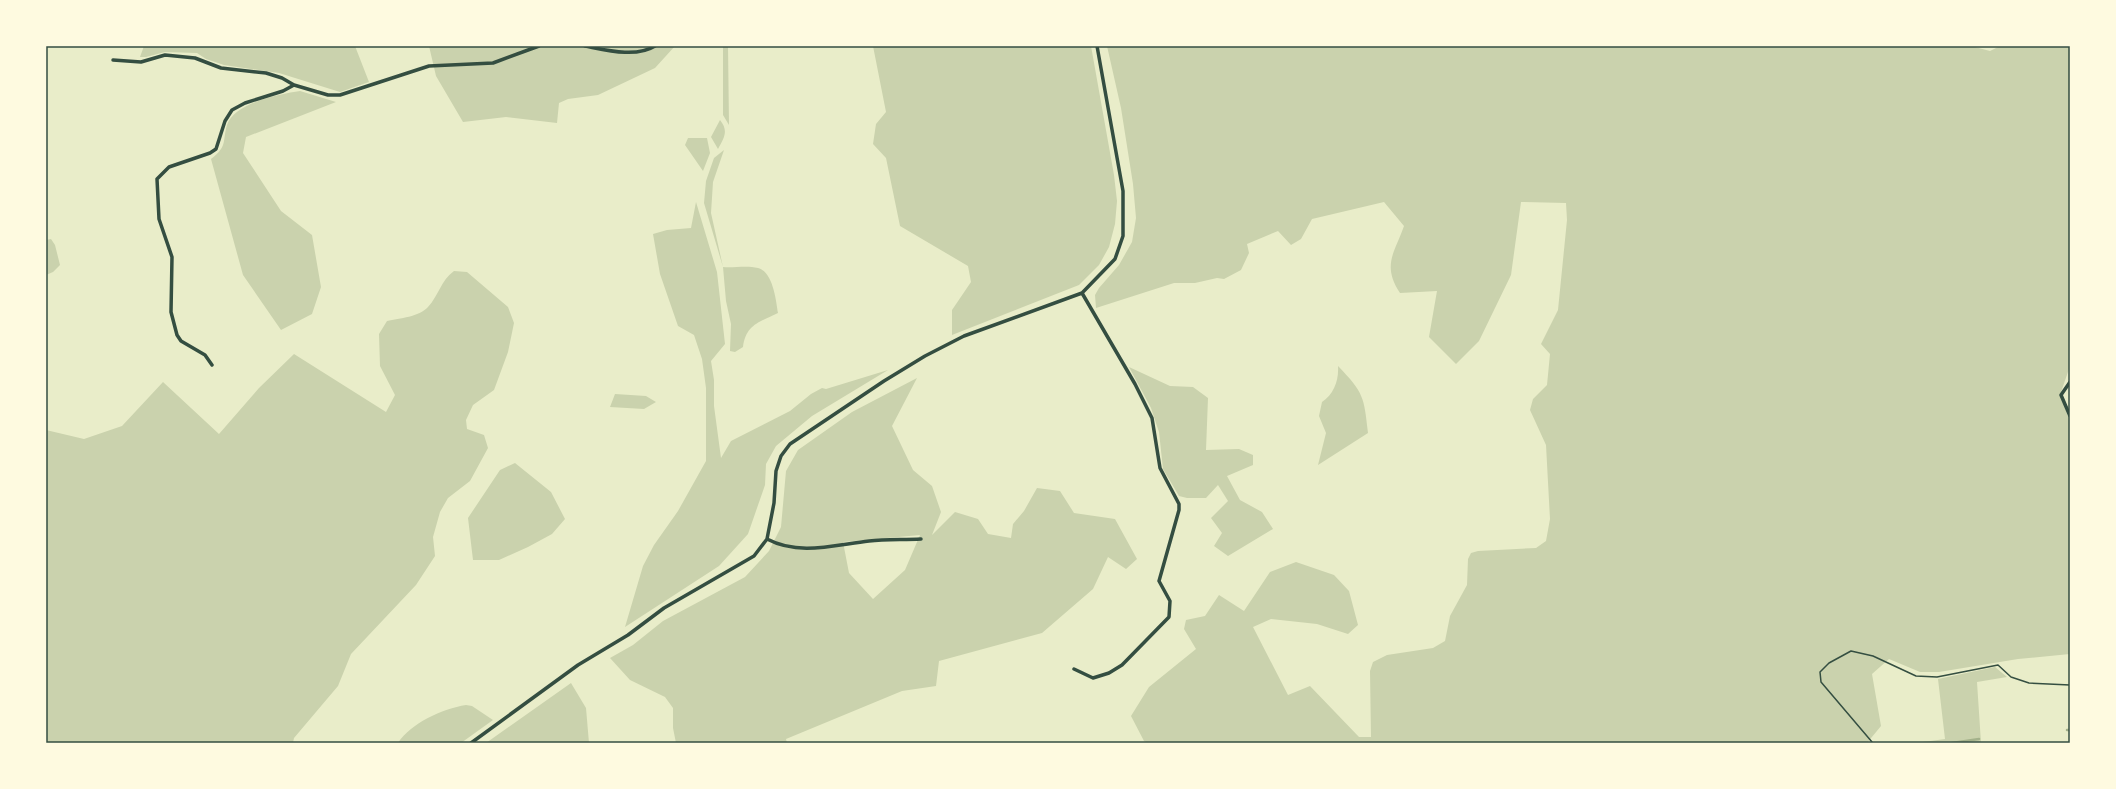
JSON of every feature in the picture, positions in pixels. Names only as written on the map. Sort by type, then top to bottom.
[{"type":"street","points":[[113,60],[141,62],[165,55],[194,58],[221,68],[277,76],[294,85],[328,95],[340,95],[429,66],[493,63],[539,46]]},
{"type":"street","points":[[585,46],[631,52],[649,50],[655,46]]},
{"type":"street","points":[[471,743],[578,665],[628,635],[664,608],[754,556],[767,539],[774,503],[776,471],[781,456],[790,444],[884,381],[957,339],[989,325],[1028,314],[1082,293],[1115,259],[1123,236],[1123,190],[1097,46]]},
{"type":"street","points":[[212,364],[205,355],[181,341],[177,335],[171,312],[172,257],[159,219],[157,179],[169,167],[210,153],[216,149],[225,121],[232,110],[245,103],[283,91],[294,85]]},
{"type":"street","points":[[1074,669],[1093,678],[1109,673],[1129,659],[1169,617],[1170,602],[1159,581],[1179,510],[1179,504],[1160,468],[1152,418],[1135,384],[1082,293]]},
{"type":"street","points":[[2070,382],[2061,395],[2070,416]]},
{"type":"street","points":[[767,539],[777,544],[815,550],[869,541],[921,539]]},
{"type":"path","points":[[1872,742],[1822,682],[1820,672],[1834,660],[1851,651],[1873,656],[1916,676],[1937,677],[1998,665],[2011,677],[2029,683],[2070,684]]},
{"type":"green space","points":[[144,46],[355,46],[369,82],[340,92],[279,73],[224,65],[206,59],[197,53],[165,52],[140,57]]},
{"type":"green space","points":[[429,46],[675,46],[655,68],[598,95],[568,99],[559,103],[557,123],[506,117],[463,122],[436,76]]},
{"type":"green space","points":[[723,46],[728,46],[729,125],[723,115]]},
{"type":"green space","points":[[873,46],[1091,46],[1114,175],[1117,201],[1115,224],[1109,247],[1099,265],[1079,285],[952,335],[952,310],[971,282],[968,266],[900,226],[886,158],[873,144],[876,124],[886,112]]},
{"type":"green space","points":[[1107,46],[1971,46],[1990,51],[2000,46],[2070,46],[2070,366],[2060,395],[2070,421],[2070,654],[2018,659],[1939,672],[1920,672],[1889,659],[1872,674],[1881,726],[1867,743],[1148,743],[1144,741],[1131,716],[1149,687],[1196,649],[1184,629],[1186,620],[1205,616],[1219,595],[1244,611],[1270,572],[1296,562],[1334,575],[1349,591],[1358,625],[1348,634],[1317,624],[1271,619],[1253,627],[1288,695],[1310,686],[1359,737],[1371,737],[1370,671],[1373,662],[1387,655],[1433,648],[1445,641],[1450,616],[1467,585],[1468,559],[1471,553],[1478,551],[1536,548],[1546,541],[1550,519],[1546,445],[1530,410],[1533,399],[1547,385],[1550,354],[1541,344],[1558,310],[1567,220],[1566,203],[1521,202],[1511,275],[1479,341],[1456,364],[1429,337],[1437,291],[1400,293],[1395,283],[1392,275],[1392,260],[1404,226],[1384,202],[1312,219],[1301,239],[1291,245],[1278,231],[1247,244],[1249,253],[1241,270],[1224,279],[1217,278],[1195,283],[1174,283],[1096,308],[1095,295],[1099,288],[1119,265],[1132,242],[1136,218],[1133,184],[1121,108]]},
{"type":"green space","points":[[300,91],[336,102],[246,137],[243,153],[281,211],[312,235],[321,287],[312,314],[281,330],[243,275],[211,159],[220,151],[224,144],[227,125],[231,117],[248,105],[281,94]]},
{"type":"green space","points":[[720,120],[723,124],[725,134],[718,149],[711,137]]},
{"type":"green space","points":[[688,138],[707,138],[710,153],[703,171],[685,145]]},
{"type":"green space","points":[[724,150],[713,182],[711,213],[723,267],[704,203],[706,181],[714,158]]},
{"type":"green space","points":[[696,202],[717,272],[725,344],[711,361],[714,380],[714,406],[721,458],[731,441],[790,411],[811,394],[822,388],[826,389],[888,370],[812,416],[776,446],[766,464],[765,485],[748,534],[719,566],[625,627],[643,566],[654,545],[678,511],[706,461],[706,388],[702,359],[694,335],[678,326],[660,274],[653,234],[667,230],[691,228]]},
{"type":"green space","points":[[51,239],[55,245],[60,265],[53,272],[46,275],[46,240]]},
{"type":"green space","points":[[723,267],[749,267],[758,268],[763,271],[767,275],[773,287],[778,313],[755,325],[747,333],[743,347],[735,352],[730,351],[731,324],[726,301]]},
{"type":"green space","points":[[454,271],[467,272],[508,307],[514,323],[508,352],[494,390],[473,405],[466,420],[467,429],[484,435],[488,448],[470,481],[448,498],[440,512],[433,537],[435,556],[416,585],[351,654],[338,686],[294,738],[293,743],[46,743],[46,430],[84,439],[122,426],[163,382],[219,434],[259,388],[294,354],[386,412],[395,395],[380,366],[379,334],[387,321],[409,317],[420,313],[428,307],[443,283]]},
{"type":"green space","points":[[1338,366],[1353,383],[1361,396],[1364,403],[1368,433],[1318,465],[1326,433],[1319,416],[1322,402],[1333,391],[1337,381]]},
{"type":"green space","points":[[1129,367],[1170,386],[1193,387],[1208,398],[1206,450],[1239,449],[1253,455],[1253,465],[1227,476],[1240,500],[1262,512],[1273,529],[1228,556],[1214,546],[1222,533],[1211,518],[1228,501],[1218,485],[1206,498],[1187,498],[1179,496],[1163,469],[1159,432],[1151,408]]},
{"type":"green space","points":[[917,378],[892,426],[913,470],[932,486],[941,512],[932,535],[955,512],[978,519],[988,534],[1011,538],[1013,524],[1024,511],[1037,488],[1060,491],[1074,513],[1115,519],[1137,559],[1126,569],[1108,557],[1093,589],[1042,633],[939,661],[936,686],[902,691],[786,739],[787,743],[676,743],[673,728],[673,708],[665,697],[630,680],[610,658],[633,645],[663,621],[745,577],[769,551],[781,527],[786,471],[798,450],[852,412]],"holes":[[[920,535],[905,570],[873,599],[849,573],[843,542]]]},
{"type":"green space","points":[[615,394],[646,396],[656,402],[644,409],[610,407]]},
{"type":"green space","points":[[515,463],[551,492],[565,519],[552,534],[499,560],[473,560],[468,518],[500,470]]},
{"type":"green space","points":[[1995,667],[2007,677],[1977,682],[1981,743],[1916,743],[1945,739],[1938,679]]},
{"type":"green space","points":[[571,683],[586,708],[589,743],[486,743]]},
{"type":"green space","points":[[466,705],[472,706],[493,720],[461,743],[398,743],[419,723],[447,710]]},
{"type":"waterway","points":[[1952,743],[1979,739]]}]
